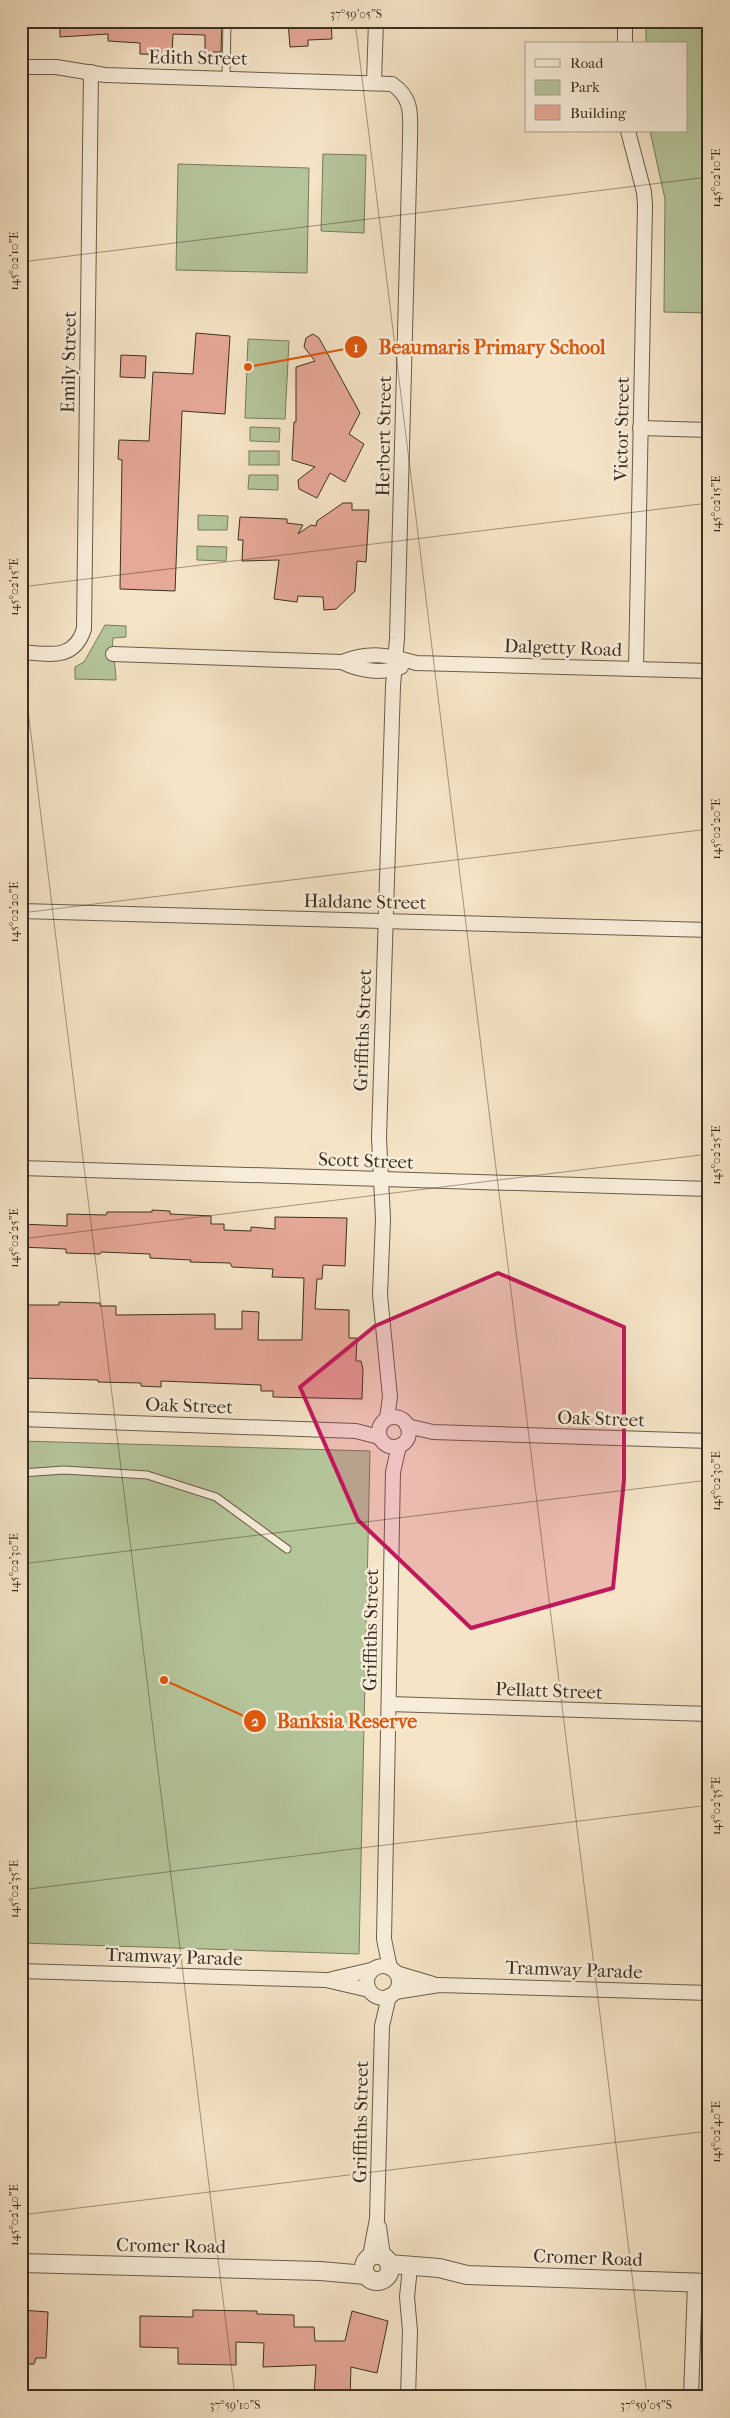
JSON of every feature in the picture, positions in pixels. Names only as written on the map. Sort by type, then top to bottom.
[{"type":"street","points":[[374,82],[376,21]]},
{"type":"street","points":[[625,21],[625,42]]},
{"type":"street","name":"Edith Street","points":[[21,66],[56,67],[122,75],[374,82]]},
{"type":"street","name":"Emily Street","points":[[21,652],[54,654],[73,649],[81,641],[85,622],[91,72]]},
{"type":"street","name":"Herbert Street","points":[[374,82],[392,84],[403,91],[408,102],[410,118],[395,664]]},
{"type":"street","name":"Victor Street","points":[[628,132],[644,192],[645,205],[636,669]]},
{"type":"street","points":[[640,428],[709,430]]},
{"type":"street","name":"Dalgetty Road","points":[[113,654],[342,662],[359,655],[395,664],[709,671]]},
{"type":"street","name":"Griffiths Street","points":[[384,1969],[393,1432],[380,1295],[383,1219],[379,1138],[395,664]]},
{"type":"street","name":"Haldane Street","points":[[21,911],[709,930]]},
{"type":"street","name":"Scott Street","points":[[21,1168],[381,1180],[709,1188]]},
{"type":"street","name":"Oak Street","points":[[21,1419],[709,1441]]},
{"type":"street","name":"Pellatt Street","points":[[389,1704],[709,1714]]},
{"type":"street","points":[[384,1969],[399,1983],[382,1994],[367,1980],[384,1969]]},
{"type":"street","name":"Tramway Parade","points":[[326,1980],[384,1969],[439,1985]]},
{"type":"street","name":"Tramway Parade","points":[[21,1971],[326,1980],[382,1994],[439,1985],[709,1992]]},
{"type":"street","name":"Griffiths Street","points":[[377,2265],[382,1994]]},
{"type":"street","name":"Cromer Road","points":[[21,2263],[320,2270],[377,2265],[414,2273],[439,2268],[467,2274],[702,2283]]},
{"type":"street","points":[[408,2397],[410,2331],[416,2310],[414,2273]]},
{"type":"street","points":[[691,2397],[702,2283]]},
{"type":"lane","points":[[226,78],[227,21]]},
{"type":"lane","points":[[21,1473],[64,1470],[148,1475],[216,1496],[287,1549]]},
{"type":"highlighted area","points":[[498,1273],[624,1327],[624,1480],[613,1588],[471,1628],[358,1520],[300,1387],[375,1326]]},
{"type":"green space","points":[[646,21],[709,21],[709,313],[664,312],[665,199],[650,132],[688,132],[688,42],[646,42]]},
{"type":"green space","points":[[323,154],[366,155],[364,233],[321,231]]},
{"type":"green space","points":[[178,164],[309,168],[307,273],[176,270]]},
{"type":"green space","points":[[248,339],[289,341],[285,419],[245,418]]},
{"type":"green space","points":[[250,427],[280,428],[279,442],[250,441]]},
{"type":"green space","points":[[249,451],[279,451],[279,465],[249,465]]},
{"type":"green space","points":[[249,475],[278,475],[278,490],[248,489]]},
{"type":"green space","points":[[198,515],[228,516],[227,530],[198,530]]},
{"type":"green space","points":[[197,546],[227,547],[226,561],[197,560]]},
{"type":"green space","points":[[105,625],[126,626],[126,637],[113,638],[116,680],[75,679],[75,667],[84,662]]},
{"type":"green space","points":[[21,1441],[370,1451],[359,1954],[21,1943]]},
{"type":"building","points":[[60,21],[222,21],[221,52],[205,52],[205,35],[173,34],[172,55],[140,54],[140,43],[108,41],[108,34],[60,37]]},
{"type":"building","points":[[288,21],[331,21],[332,39],[308,40],[308,46],[290,47]]},
{"type":"building","points":[[196,333],[230,336],[225,414],[182,411],[175,591],[120,589],[122,460],[118,459],[119,440],[149,441],[153,372],[193,374]]},
{"type":"building","points":[[313,334],[319,338],[360,413],[349,434],[364,444],[345,482],[330,473],[317,498],[299,489],[298,480],[315,467],[292,460],[294,422],[296,422],[296,367],[315,361],[304,347],[306,338]]},
{"type":"building","points":[[121,355],[146,356],[145,378],[120,377]]},
{"type":"building","points":[[343,503],[352,503],[352,510],[369,510],[366,562],[357,561],[355,591],[336,609],[324,610],[323,597],[298,596],[297,602],[274,599],[279,560],[242,561],[243,540],[238,540],[240,517],[287,519],[287,523],[303,525],[298,534],[311,525],[316,526],[317,521]]},
{"type":"building","points":[[152,1210],[170,1211],[170,1214],[211,1216],[211,1224],[224,1224],[224,1230],[251,1231],[251,1227],[275,1229],[275,1217],[347,1218],[345,1266],[323,1265],[322,1279],[317,1279],[315,1309],[349,1310],[349,1338],[357,1338],[356,1361],[361,1361],[363,1369],[362,1399],[273,1397],[273,1391],[261,1391],[261,1385],[161,1381],[161,1387],[141,1386],[141,1383],[98,1382],[98,1380],[21,1378],[21,1305],[59,1305],[59,1302],[100,1303],[100,1306],[116,1306],[116,1315],[215,1314],[215,1329],[242,1329],[242,1311],[259,1312],[258,1340],[302,1340],[304,1278],[272,1277],[273,1269],[232,1267],[230,1263],[150,1258],[150,1254],[66,1253],[66,1249],[21,1247],[21,1224],[67,1226],[67,1214],[106,1215],[107,1212],[152,1212]]},
{"type":"building","points":[[21,2310],[48,2312],[46,2358],[36,2358],[34,2364],[21,2364]]},
{"type":"building","points":[[193,2310],[257,2311],[257,2314],[294,2315],[294,2327],[314,2327],[315,2341],[345,2341],[352,2311],[388,2321],[377,2373],[351,2367],[350,2397],[314,2397],[316,2365],[263,2367],[264,2343],[236,2342],[236,2365],[178,2364],[178,2348],[140,2347],[140,2316],[193,2317]]},
{"type":"place","name":"Beaumaris Primary School","points":[[248,367]]},
{"type":"place","name":"Banksia Reserve","points":[[164,1680]]}]
